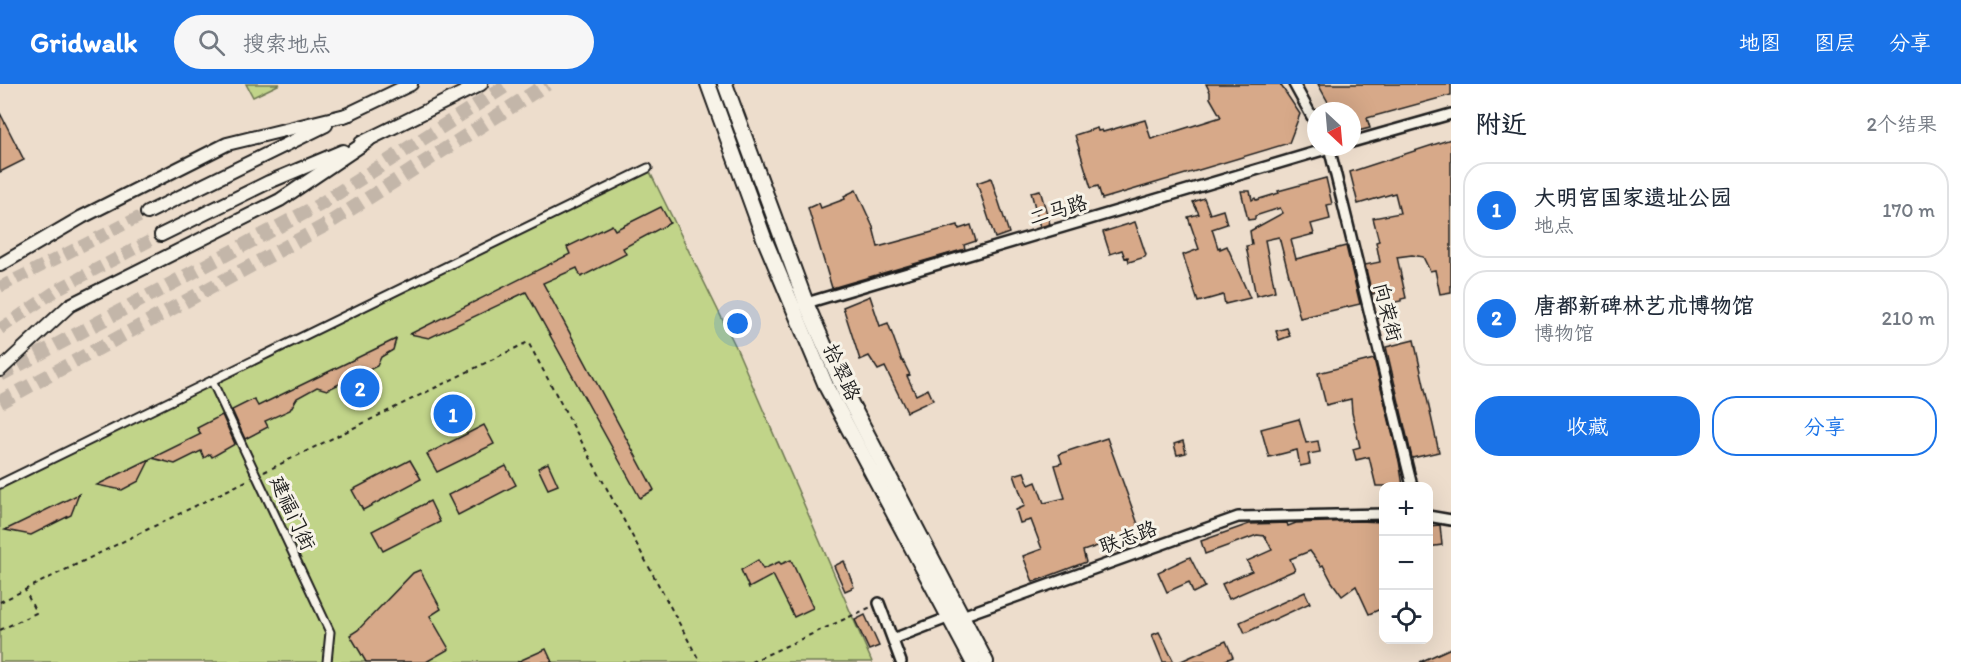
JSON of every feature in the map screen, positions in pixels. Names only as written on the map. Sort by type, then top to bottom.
[{"type":"main road","name":"拾翠路","points":[[708,84],[764,238],[843,388],[956,616],[973,662]]},
{"type":"main road","name":"拾翠路","points":[[725,84],[799,305]]},
{"type":"main road","name":"拾翠路","points":[[956,616],[986,662]]},
{"type":"street","points":[[147,213],[411,84]]},
{"type":"street","points":[[161,235],[269,183],[369,140],[482,84]]},
{"type":"street","points":[[1294,84],[1307,108]]},
{"type":"street","points":[[0,265],[82,217],[227,144],[350,114]]},
{"type":"street","points":[[1361,139],[1451,114]]},
{"type":"street","points":[[0,370],[70,305],[280,200],[369,140]]},
{"type":"street","name":"二马路","points":[[799,305],[1307,154]]},
{"type":"street","name":"向荣街","points":[[1332,156],[1411,482]]},
{"type":"street","points":[[0,484],[648,168]]},
{"type":"street","name":"建福门街","points":[[212,381],[330,632],[327,662]]},
{"type":"street","name":"联志路","points":[[893,639],[1238,517],[1379,514]]},
{"type":"street","points":[[1433,517],[1451,520]]},
{"type":"street","points":[[879,603],[901,662]]},
{"type":"path","points":[[528,342],[700,662]]},
{"type":"path","points":[[0,630],[36,613],[25,590]]},
{"type":"path","points":[[751,662],[879,603]]},
{"type":"green space","points":[[246,84],[280,84],[253,97]]},
{"type":"green space","points":[[648,168],[736,347],[872,662],[0,662],[0,482]]},
{"type":"building","points":[[1206,84],[1280,84],[1300,114],[1289,143],[1102,199],[1098,186],[1091,188],[1075,135],[1097,128],[1098,131],[1103,132],[1145,120],[1151,139],[1221,117],[1210,98]]},
{"type":"building","points":[[1318,84],[1451,84],[1451,95],[1367,118],[1370,128],[1361,130],[1361,102],[1328,102]]},
{"type":"building","points":[[0,113],[24,160],[0,172]]},
{"type":"building","points":[[1451,139],[1451,292],[1440,294],[1435,270],[1430,271],[1423,257],[1412,255],[1397,257],[1406,298],[1385,304],[1382,292],[1372,294],[1365,265],[1380,262],[1376,242],[1379,241],[1373,218],[1400,213],[1395,193],[1358,204],[1350,172]]},
{"type":"building","points":[[991,178],[1009,233],[995,238],[977,183]]},
{"type":"building","points":[[1326,178],[1332,204],[1327,205],[1330,219],[1311,224],[1314,234],[1291,240],[1296,259],[1346,246],[1360,304],[1300,318],[1279,237],[1265,240],[1275,291],[1256,296],[1246,246],[1252,245],[1250,231],[1283,213],[1280,208],[1248,220],[1241,191],[1250,191],[1252,200],[1255,198],[1256,200],[1279,193],[1278,191]]},
{"type":"building","points":[[856,190],[873,227],[878,247],[958,225],[959,229],[971,225],[976,241],[964,245],[965,249],[832,288],[808,208],[819,203],[821,208],[845,199],[844,196]]},
{"type":"building","points":[[1040,190],[1050,224],[1040,227],[1031,192]]},
{"type":"building","points":[[1204,198],[1210,214],[1223,210],[1227,224],[1212,229],[1218,248],[1227,246],[1250,298],[1225,304],[1223,295],[1198,302],[1183,255],[1199,249],[1188,217],[1199,214],[1193,202]]},
{"type":"building","points":[[661,207],[670,223],[623,248],[626,254],[581,277],[577,268],[543,283],[654,490],[640,498],[526,292],[429,338],[410,334],[570,254],[567,247],[612,225],[615,230]]},
{"type":"building","points":[[1135,222],[1145,257],[1129,262],[1122,250],[1110,254],[1103,232]]},
{"type":"building","points":[[870,296],[880,326],[888,323],[916,395],[928,389],[933,400],[907,412],[885,367],[878,370],[869,356],[860,360],[843,307]]},
{"type":"building","points":[[1287,328],[1290,336],[1279,340],[1276,331]]},
{"type":"building","points":[[396,339],[393,350],[381,357],[377,366],[367,371],[360,366],[354,377],[327,390],[317,387],[297,398],[290,410],[265,421],[268,427],[245,439],[232,410],[254,399],[258,406]]},
{"type":"building","points":[[1414,340],[1439,452],[1412,458],[1386,347]]},
{"type":"building","points":[[1374,359],[1402,482],[1379,482],[1379,486],[1376,486],[1369,457],[1356,460],[1353,449],[1360,447],[1351,399],[1326,405],[1318,373]]},
{"type":"building","points":[[222,415],[235,444],[212,457],[210,454],[204,458],[201,451],[175,464],[152,458],[201,434],[197,428]]},
{"type":"building","points":[[1299,419],[1306,443],[1318,441],[1320,452],[1308,454],[1310,464],[1300,466],[1297,450],[1269,457],[1261,429]]},
{"type":"building","points":[[484,425],[494,444],[437,472],[427,454]]},
{"type":"building","points":[[1107,438],[1144,541],[1113,552],[1109,542],[1083,551],[1086,562],[1033,582],[1023,556],[1042,549],[1031,520],[1020,523],[1016,510],[1025,506],[1014,475],[1024,472],[1029,485],[1036,482],[1044,503],[1065,498],[1055,465],[1062,463],[1059,454]]},
{"type":"building","points":[[1183,441],[1186,453],[1177,455],[1174,444]]},
{"type":"building","points":[[150,459],[139,481],[122,490],[97,485]]},
{"type":"building","points":[[410,460],[421,479],[363,510],[352,490]]},
{"type":"building","points":[[548,463],[558,485],[548,489],[538,468]]},
{"type":"building","points":[[506,466],[516,485],[458,515],[448,495]]},
{"type":"building","points":[[79,494],[71,515],[31,535],[5,530]]},
{"type":"building","points":[[430,501],[440,522],[383,551],[372,531]]},
{"type":"building","points":[[1379,522],[1379,610],[1369,614],[1356,586],[1342,596],[1323,565],[1321,566],[1310,551],[1290,559],[1295,570],[1229,599],[1222,584],[1252,571],[1247,561],[1272,550],[1265,536],[1257,535],[1205,554],[1201,541],[1249,524],[1287,523],[1288,526],[1296,523]]},
{"type":"building","points":[[1440,525],[1442,545],[1433,546],[1433,526]]},
{"type":"building","points":[[1190,557],[1205,587],[1193,593],[1189,582],[1167,592],[1158,572]]},
{"type":"building","points":[[758,560],[763,569],[791,560],[813,608],[794,617],[773,575],[749,588],[741,570]]},
{"type":"building","points":[[844,561],[854,587],[845,591],[834,566]]},
{"type":"building","points":[[420,570],[441,609],[430,616],[449,649],[426,662],[366,662],[350,635],[358,630],[413,573]]},
{"type":"building","points":[[1305,592],[1310,603],[1245,633],[1240,622]]},
{"type":"building","points":[[865,615],[879,646],[869,650],[855,620]]},
{"type":"building","points":[[1159,632],[1174,662],[1163,662],[1152,635]]},
{"type":"building","points":[[1226,641],[1233,657],[1221,662],[1179,662]]},
{"type":"building","points":[[1451,648],[1451,662],[1420,662]]},
{"type":"building","points":[[546,649],[552,662],[517,662]]},
{"type":"tunnel","points":[[0,375],[319,205],[509,84]]},
{"type":"tunnel","points":[[0,402],[326,225],[547,84]]},
{"type":"tunnel","points":[[0,287],[147,213]]},
{"type":"tunnel","points":[[0,329],[60,288],[161,235]]},
{"type":"place","name":"唐都新碑林艺术博物馆","points":[[360,388]]},
{"type":"place","name":"大明宫国家遗址公园","points":[[453,414]]}]
